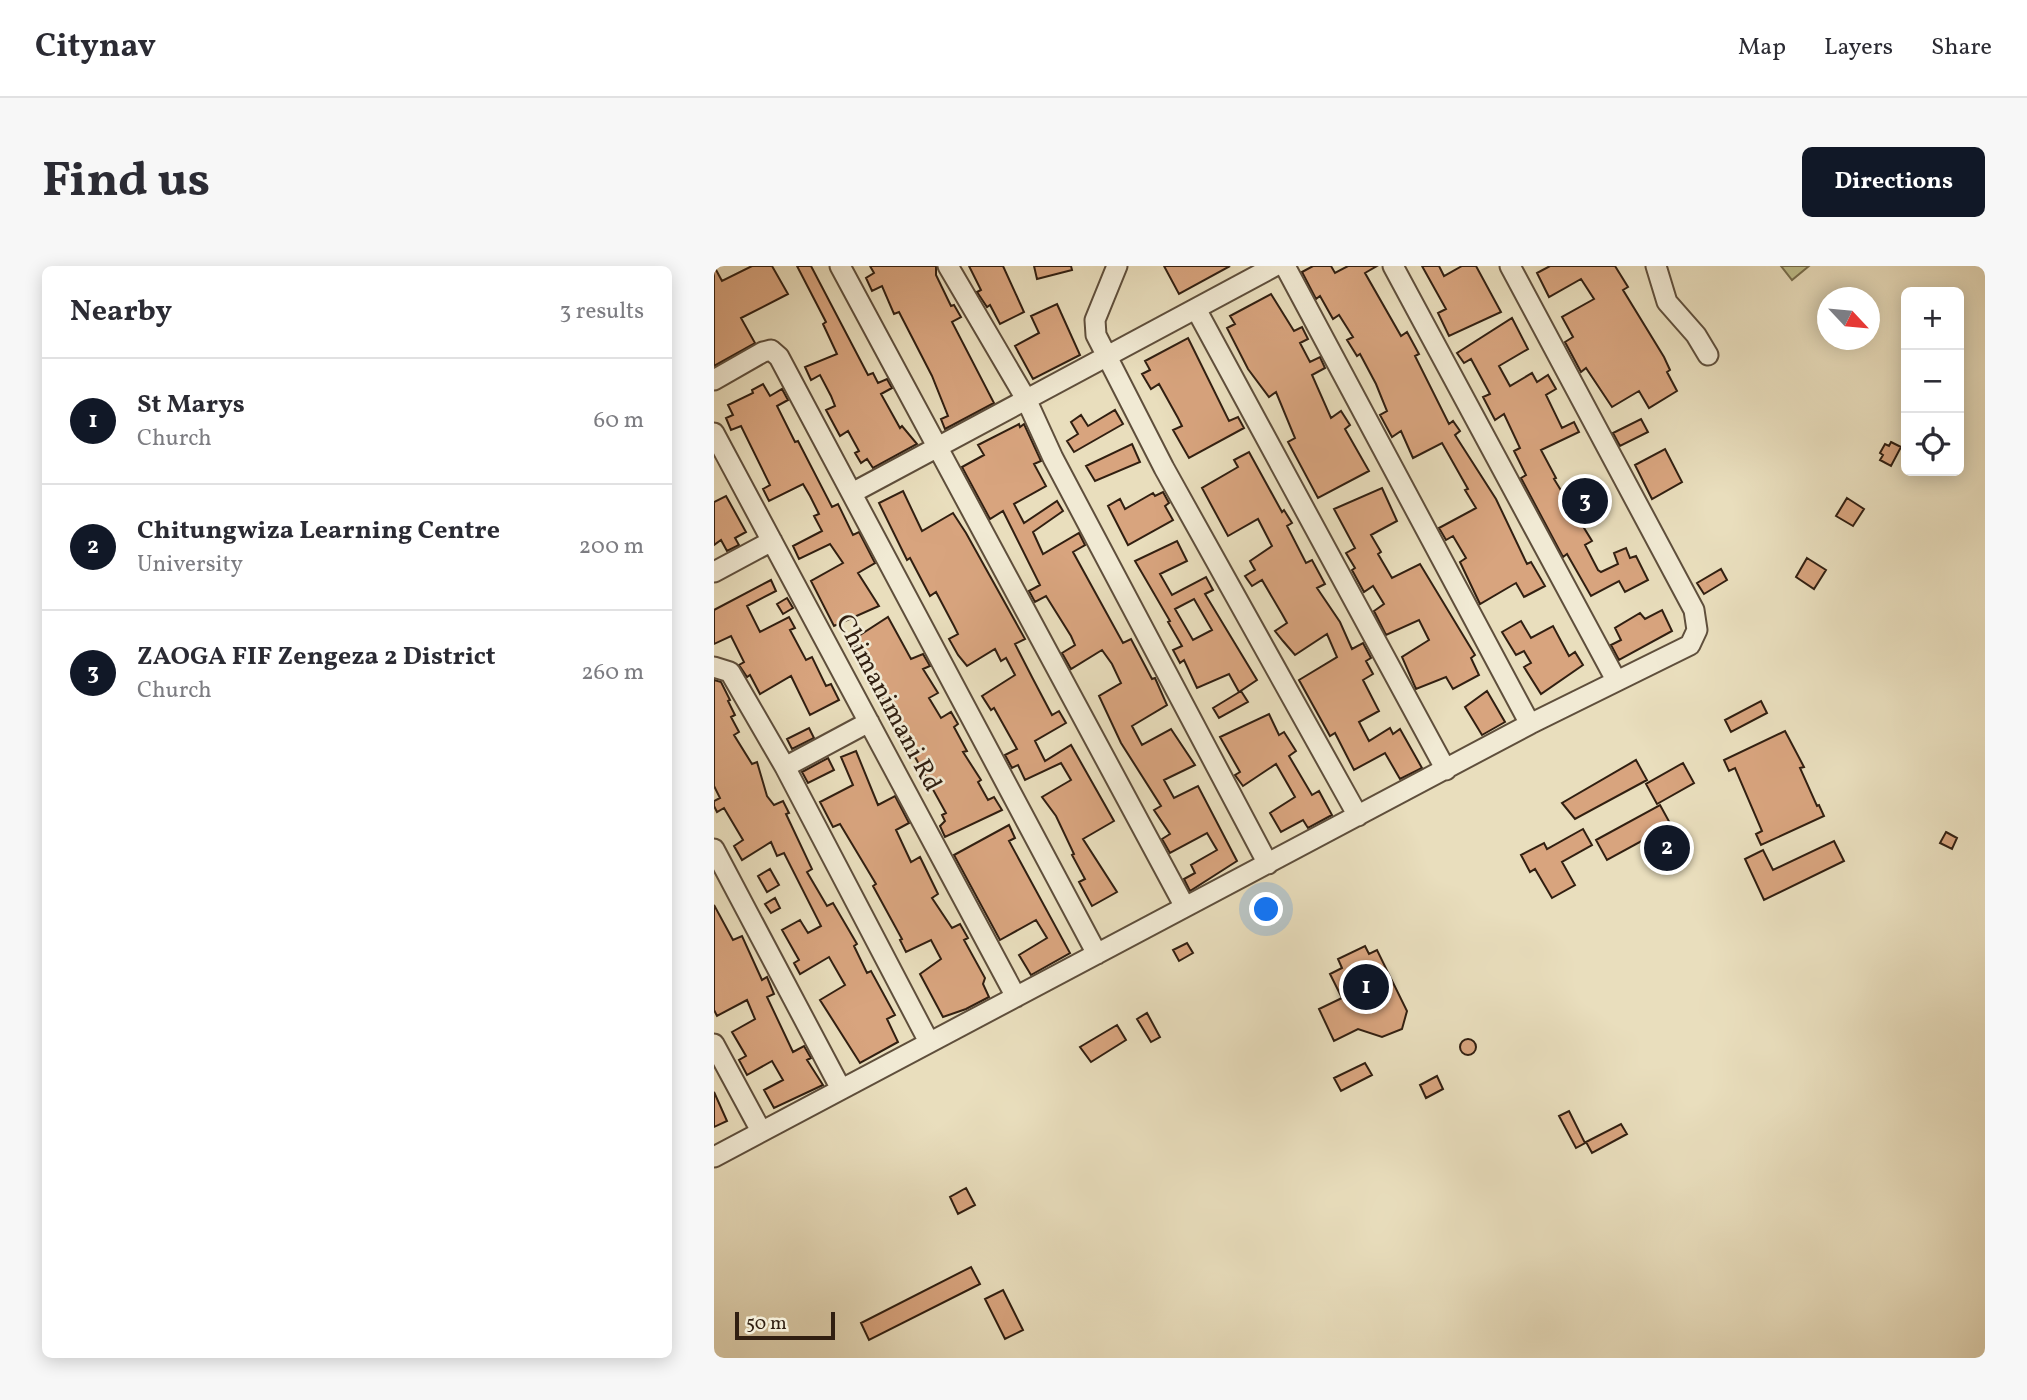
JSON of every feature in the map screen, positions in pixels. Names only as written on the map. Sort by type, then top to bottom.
[{"type":"street","points":[[840,266],[1185,907]]},
{"type":"street","points":[[948,266],[1026,399],[1059,468],[1268,864]]},
{"type":"street","points":[[1118,266],[1094,328],[1164,468],[1358,816]]},
{"type":"street","points":[[852,494],[1275,266]]},
{"type":"street","points":[[1285,266],[1530,724]]},
{"type":"street","points":[[1392,266],[1616,680]]},
{"type":"street","points":[[714,1157],[1530,724],[1690,645],[1696,630],[1694,610],[1510,266]]},
{"type":"street","points":[[1656,266],[1667,302],[1696,335],[1708,355]]},
{"type":"street","points":[[1196,309],[1446,770]]},
{"type":"street","points":[[714,380],[771,350],[779,357],[1097,954]]},
{"type":"street","name":"Chimanimani Rd","points":[[714,433],[721,462],[772,541],[1016,997]]},
{"type":"street","points":[[714,572],[772,541]]},
{"type":"street","points":[[714,667],[730,672],[785,767],[929,1042]]},
{"type":"street","points":[[785,767],[869,722]]},
{"type":"street","points":[[714,849],[841,1089]]},
{"type":"street","points":[[714,1044],[761,1131]]},
{"type":"green space","points":[[1781,266],[1809,266],[1792,280]]},
{"type":"building","points":[[714,266],[722,281],[752,266],[772,266],[788,294],[741,318],[755,343],[714,366]]},
{"type":"building","points":[[797,266],[811,266],[868,375],[873,373],[878,383],[887,379],[892,388],[881,394],[900,428],[902,426],[917,444],[873,468],[867,459],[861,463],[855,453],[859,451],[848,431],[840,436],[826,410],[835,406],[831,396],[820,375],[811,380],[805,367],[837,354],[823,324],[826,322]]},
{"type":"building","points":[[870,266],[936,266],[936,275],[951,306],[954,305],[961,317],[952,322],[994,403],[945,429],[941,419],[948,416],[932,376],[899,312],[894,314],[882,286],[872,291],[866,278],[874,273]]},
{"type":"building","points":[[969,266],[1003,266],[1024,312],[1000,324],[990,305],[987,307],[977,292],[981,290]]},
{"type":"building","points":[[1034,266],[1071,266],[1072,270],[1037,279]]},
{"type":"building","points":[[1164,266],[1230,266],[1179,294]]},
{"type":"building","points":[[1313,266],[1331,266],[1335,273],[1348,266],[1377,266],[1365,273],[1401,336],[1407,332],[1419,354],[1415,356],[1449,424],[1453,421],[1460,431],[1455,435],[1496,499],[1527,564],[1531,562],[1545,586],[1524,597],[1516,583],[1480,604],[1460,562],[1466,558],[1453,536],[1446,540],[1439,528],[1476,508],[1465,490],[1468,489],[1442,443],[1413,458],[1401,431],[1392,437],[1380,415],[1387,411],[1376,384],[1360,354],[1357,356],[1347,340],[1353,337],[1339,315],[1333,319],[1320,296],[1316,299],[1302,272]]},
{"type":"building","points":[[1422,266],[1439,266],[1444,276],[1462,266],[1476,266],[1501,312],[1449,336],[1438,313],[1446,309]]},
{"type":"building","points":[[1550,266],[1615,266],[1628,287],[1623,290],[1664,357],[1670,370],[1667,372],[1677,391],[1649,408],[1639,391],[1612,407],[1586,368],[1581,372],[1565,342],[1573,337],[1562,317],[1594,299],[1581,279],[1549,297],[1537,273]]},
{"type":"building","points":[[1271,294],[1294,331],[1302,327],[1308,339],[1300,343],[1310,362],[1320,357],[1325,368],[1312,375],[1331,418],[1341,411],[1350,425],[1345,429],[1369,471],[1318,498],[1288,442],[1295,438],[1276,392],[1269,397],[1248,369],[1227,328],[1235,324],[1230,316]]},
{"type":"building","points":[[1057,304],[1080,355],[1033,379],[1015,346],[1039,333],[1031,316]]},
{"type":"building","points":[[1512,318],[1528,349],[1499,366],[1510,386],[1532,373],[1537,382],[1548,375],[1556,389],[1546,395],[1562,428],[1574,422],[1579,432],[1541,450],[1556,478],[1554,479],[1592,541],[1585,545],[1598,570],[1601,572],[1618,564],[1614,553],[1626,548],[1630,558],[1636,556],[1648,580],[1625,592],[1619,581],[1591,596],[1567,554],[1563,557],[1521,478],[1526,475],[1514,451],[1520,448],[1504,414],[1495,420],[1483,397],[1490,394],[1471,359],[1464,363],[1457,353]]},
{"type":"building","points":[[1188,338],[1229,421],[1238,417],[1244,428],[1189,458],[1173,430],[1182,426],[1159,384],[1151,389],[1142,374],[1150,370],[1145,361]]},
{"type":"building","points":[[763,384],[770,396],[782,389],[788,400],[777,406],[795,442],[798,441],[832,507],[838,504],[853,535],[859,532],[875,563],[858,573],[879,606],[834,626],[811,581],[843,563],[830,544],[799,559],[793,546],[822,531],[814,516],[819,514],[810,496],[803,484],[769,501],[763,489],[770,485],[741,426],[731,430],[726,418],[733,415],[728,405],[753,393],[752,390]]},
{"type":"building","points":[[1115,410],[1123,424],[1074,452],[1067,441],[1078,434],[1071,422],[1081,415],[1088,426]]},
{"type":"building","points":[[1641,419],[1648,432],[1620,446],[1613,433]]},
{"type":"building","points":[[1019,424],[1020,427],[1024,424],[1041,461],[1034,464],[1046,486],[1014,504],[1024,523],[1057,501],[1063,511],[1033,532],[1043,554],[1079,533],[1085,545],[1073,552],[1123,643],[1131,639],[1152,679],[1155,678],[1167,705],[1132,726],[1142,745],[1171,729],[1195,765],[1164,780],[1174,798],[1198,786],[1237,861],[1190,891],[1184,879],[1195,873],[1191,865],[1217,850],[1207,833],[1170,853],[1162,839],[1170,834],[1154,810],[1161,806],[1121,743],[1099,696],[1121,683],[1112,664],[1102,650],[1071,669],[1062,653],[1075,645],[1071,636],[1046,596],[1035,602],[1029,591],[1040,585],[1003,511],[990,519],[962,467],[984,455],[978,445]]},
{"type":"building","points":[[1891,442],[1901,447],[1891,466],[1880,460],[1885,444],[1889,446]]},
{"type":"building","points":[[1132,444],[1140,462],[1095,481],[1086,466]]},
{"type":"building","points":[[1665,449],[1682,482],[1652,499],[1635,465]]},
{"type":"building","points":[[1249,452],[1282,512],[1284,510],[1292,523],[1287,526],[1306,563],[1312,560],[1325,584],[1317,588],[1340,622],[1352,649],[1363,643],[1371,658],[1366,661],[1373,674],[1363,680],[1379,711],[1359,722],[1369,741],[1390,728],[1393,734],[1400,729],[1422,768],[1400,779],[1385,753],[1354,770],[1335,733],[1330,736],[1299,680],[1337,657],[1327,634],[1295,655],[1283,641],[1275,631],[1287,623],[1282,614],[1262,580],[1252,586],[1245,576],[1255,570],[1250,561],[1272,546],[1258,519],[1228,536],[1202,488],[1238,467],[1234,460]]},
{"type":"building","points":[[1382,488],[1397,521],[1371,535],[1381,552],[1378,554],[1392,578],[1420,564],[1475,655],[1471,658],[1479,675],[1453,689],[1446,677],[1416,689],[1402,657],[1429,640],[1419,620],[1386,635],[1374,611],[1384,604],[1373,586],[1364,592],[1352,570],[1355,568],[1346,553],[1355,548],[1334,509]]},
{"type":"building","points":[[903,491],[922,531],[953,513],[966,533],[1025,639],[1015,644],[1033,679],[1052,715],[1059,711],[1066,723],[1035,741],[1045,761],[1071,745],[1114,821],[1083,839],[1117,892],[1092,906],[1079,882],[1085,879],[1072,855],[1074,854],[1056,816],[1042,797],[1071,780],[1061,763],[1025,780],[1018,765],[1012,768],[1005,755],[1017,749],[994,708],[991,710],[982,696],[1015,675],[1006,658],[1001,661],[995,649],[967,666],[958,655],[949,639],[958,634],[954,626],[936,592],[930,596],[910,558],[907,560],[879,503]]},
{"type":"building","points":[[1163,492],[1169,503],[1165,506],[1173,520],[1128,545],[1108,506],[1120,499],[1125,509],[1153,493],[1155,496]]},
{"type":"building","points":[[726,496],[746,532],[735,538],[739,545],[727,551],[721,540],[714,545],[714,502]]},
{"type":"building","points":[[1847,498],[1864,509],[1853,526],[1836,516]]},
{"type":"building","points":[[1177,541],[1187,561],[1160,574],[1172,595],[1206,577],[1213,590],[1205,594],[1257,680],[1239,692],[1229,674],[1197,688],[1184,660],[1180,663],[1173,650],[1182,646],[1168,622],[1170,621],[1135,561]],"holes":[[[1194,599],[1212,630],[1193,640],[1175,609]]]},
{"type":"building","points":[[1807,558],[1826,570],[1814,589],[1796,577]]},
{"type":"building","points":[[1721,569],[1727,580],[1704,594],[1697,583]]},
{"type":"building","points":[[771,580],[776,591],[747,606],[760,632],[789,617],[795,628],[790,630],[806,660],[812,657],[826,686],[831,684],[839,700],[810,715],[791,676],[760,694],[750,675],[747,677],[739,665],[744,662],[731,636],[714,644],[714,610]]},
{"type":"building","points":[[787,598],[793,608],[783,614],[777,604]]},
{"type":"building","points":[[1662,610],[1672,631],[1619,660],[1611,645],[1621,640],[1615,628],[1640,613],[1645,619]]},
{"type":"building","points":[[888,617],[911,659],[923,654],[930,666],[923,669],[938,693],[929,698],[941,718],[951,712],[958,724],[954,727],[967,751],[963,752],[981,780],[978,782],[988,800],[994,797],[1002,810],[945,837],[940,826],[945,821],[942,815],[946,813],[854,647],[861,643],[857,637]]},
{"type":"building","points":[[1521,621],[1531,638],[1553,626],[1569,656],[1575,652],[1583,665],[1541,694],[1524,667],[1531,663],[1524,651],[1516,655],[1502,632]]},
{"type":"building","points":[[714,680],[721,682],[730,700],[728,701],[735,715],[731,717],[739,732],[734,735],[752,764],[757,762],[767,796],[774,805],[783,801],[789,813],[786,814],[812,869],[807,872],[827,906],[833,903],[857,944],[854,946],[867,973],[871,971],[895,1015],[887,1019],[898,1042],[860,1063],[820,1000],[845,985],[829,957],[800,974],[794,963],[799,960],[782,930],[800,920],[808,933],[821,926],[784,853],[777,856],[771,842],[742,860],[734,846],[743,840],[724,808],[717,812],[714,806],[714,801],[720,798],[714,786]]},
{"type":"building","points":[[1241,691],[1248,702],[1219,718],[1213,708]]},
{"type":"building","points":[[1487,691],[1505,722],[1482,735],[1465,707]]},
{"type":"building","points":[[1761,701],[1767,713],[1731,732],[1725,720]]},
{"type":"building","points":[[1269,714],[1279,735],[1284,732],[1296,751],[1289,756],[1312,795],[1319,791],[1332,815],[1308,828],[1303,820],[1281,832],[1270,813],[1295,797],[1276,764],[1243,786],[1235,775],[1240,772],[1220,737]]},
{"type":"building","points":[[809,728],[814,738],[792,749],[787,739]]},
{"type":"building","points":[[1785,731],[1804,767],[1800,768],[1824,816],[1761,845],[1756,834],[1762,831],[1735,768],[1729,771],[1724,760]]},
{"type":"building","points":[[856,751],[878,805],[895,796],[909,823],[896,830],[911,862],[920,857],[938,894],[932,898],[952,928],[960,924],[968,938],[964,940],[985,978],[983,984],[989,997],[966,1009],[943,1017],[920,974],[941,959],[931,940],[906,952],[900,940],[902,939],[873,886],[876,884],[840,824],[833,827],[820,802],[853,785],[841,757]]},
{"type":"building","points":[[828,758],[834,770],[808,783],[802,772]]},
{"type":"building","points":[[1636,760],[1647,780],[1575,819],[1562,803]]},
{"type":"building","points":[[1683,763],[1694,783],[1657,804],[1646,784]]},
{"type":"building","points":[[1660,805],[1671,825],[1607,860],[1596,840]]},
{"type":"building","points":[[1009,825],[1015,838],[1009,841],[1070,953],[1031,975],[1019,955],[1047,938],[1036,920],[1000,940],[954,855]]},
{"type":"building","points":[[1583,829],[1592,845],[1562,862],[1575,885],[1552,898],[1535,869],[1530,872],[1521,855],[1544,843],[1547,849]]},
{"type":"building","points":[[1946,832],[1957,838],[1952,849],[1940,843]]},
{"type":"building","points":[[1834,841],[1844,861],[1764,900],[1745,859],[1763,850],[1773,870]]},
{"type":"building","points":[[770,869],[779,885],[767,892],[758,876]]},
{"type":"building","points":[[775,898],[780,908],[771,913],[765,904]]},
{"type":"building","points":[[714,905],[733,940],[742,936],[762,980],[767,977],[774,994],[767,997],[793,1052],[804,1046],[811,1058],[807,1060],[823,1085],[774,1108],[764,1090],[783,1080],[772,1061],[747,1075],[739,1060],[746,1056],[732,1032],[755,1019],[747,1000],[717,1016],[714,1010]]},
{"type":"building","points":[[1187,943],[1193,953],[1179,961],[1173,950]]},
{"type":"building","points":[[1365,946],[1369,954],[1377,950],[1407,1011],[1402,1029],[1382,1037],[1358,1029],[1334,1041],[1319,1009],[1342,998],[1330,974],[1342,968],[1338,959]]},
{"type":"building","points":[[1147,1013],[1160,1037],[1151,1042],[1137,1019]]},
{"type":"building","points":[[1117,1025],[1126,1040],[1091,1062],[1080,1047]]},
{"type":"building","points":[[1468,1039],[1476,1047],[1468,1055],[1460,1047]]},
{"type":"building","points":[[1365,1063],[1372,1075],[1341,1091],[1334,1078]]},
{"type":"building","points":[[1437,1076],[1443,1089],[1426,1098],[1420,1085]]},
{"type":"building","points":[[714,1092],[727,1121],[714,1127]]},
{"type":"building","points":[[1569,1111],[1585,1143],[1576,1148],[1559,1116]]},
{"type":"building","points":[[1621,1124],[1627,1134],[1592,1153],[1586,1142]]},
{"type":"building","points":[[966,1188],[975,1205],[958,1214],[950,1197]]},
{"type":"building","points":[[971,1267],[980,1284],[869,1340],[861,1323]]},
{"type":"building","points":[[1003,1290],[1023,1330],[1005,1339],[985,1299]]},
{"type":"place","name":"ZAOGA FIF Zengeza 2 District","points":[[1585,501]]},
{"type":"place","name":"Chitungwiza Learning Centre","points":[[1667,848]]},
{"type":"place","name":"St Marys","points":[[1366,987]]}]
